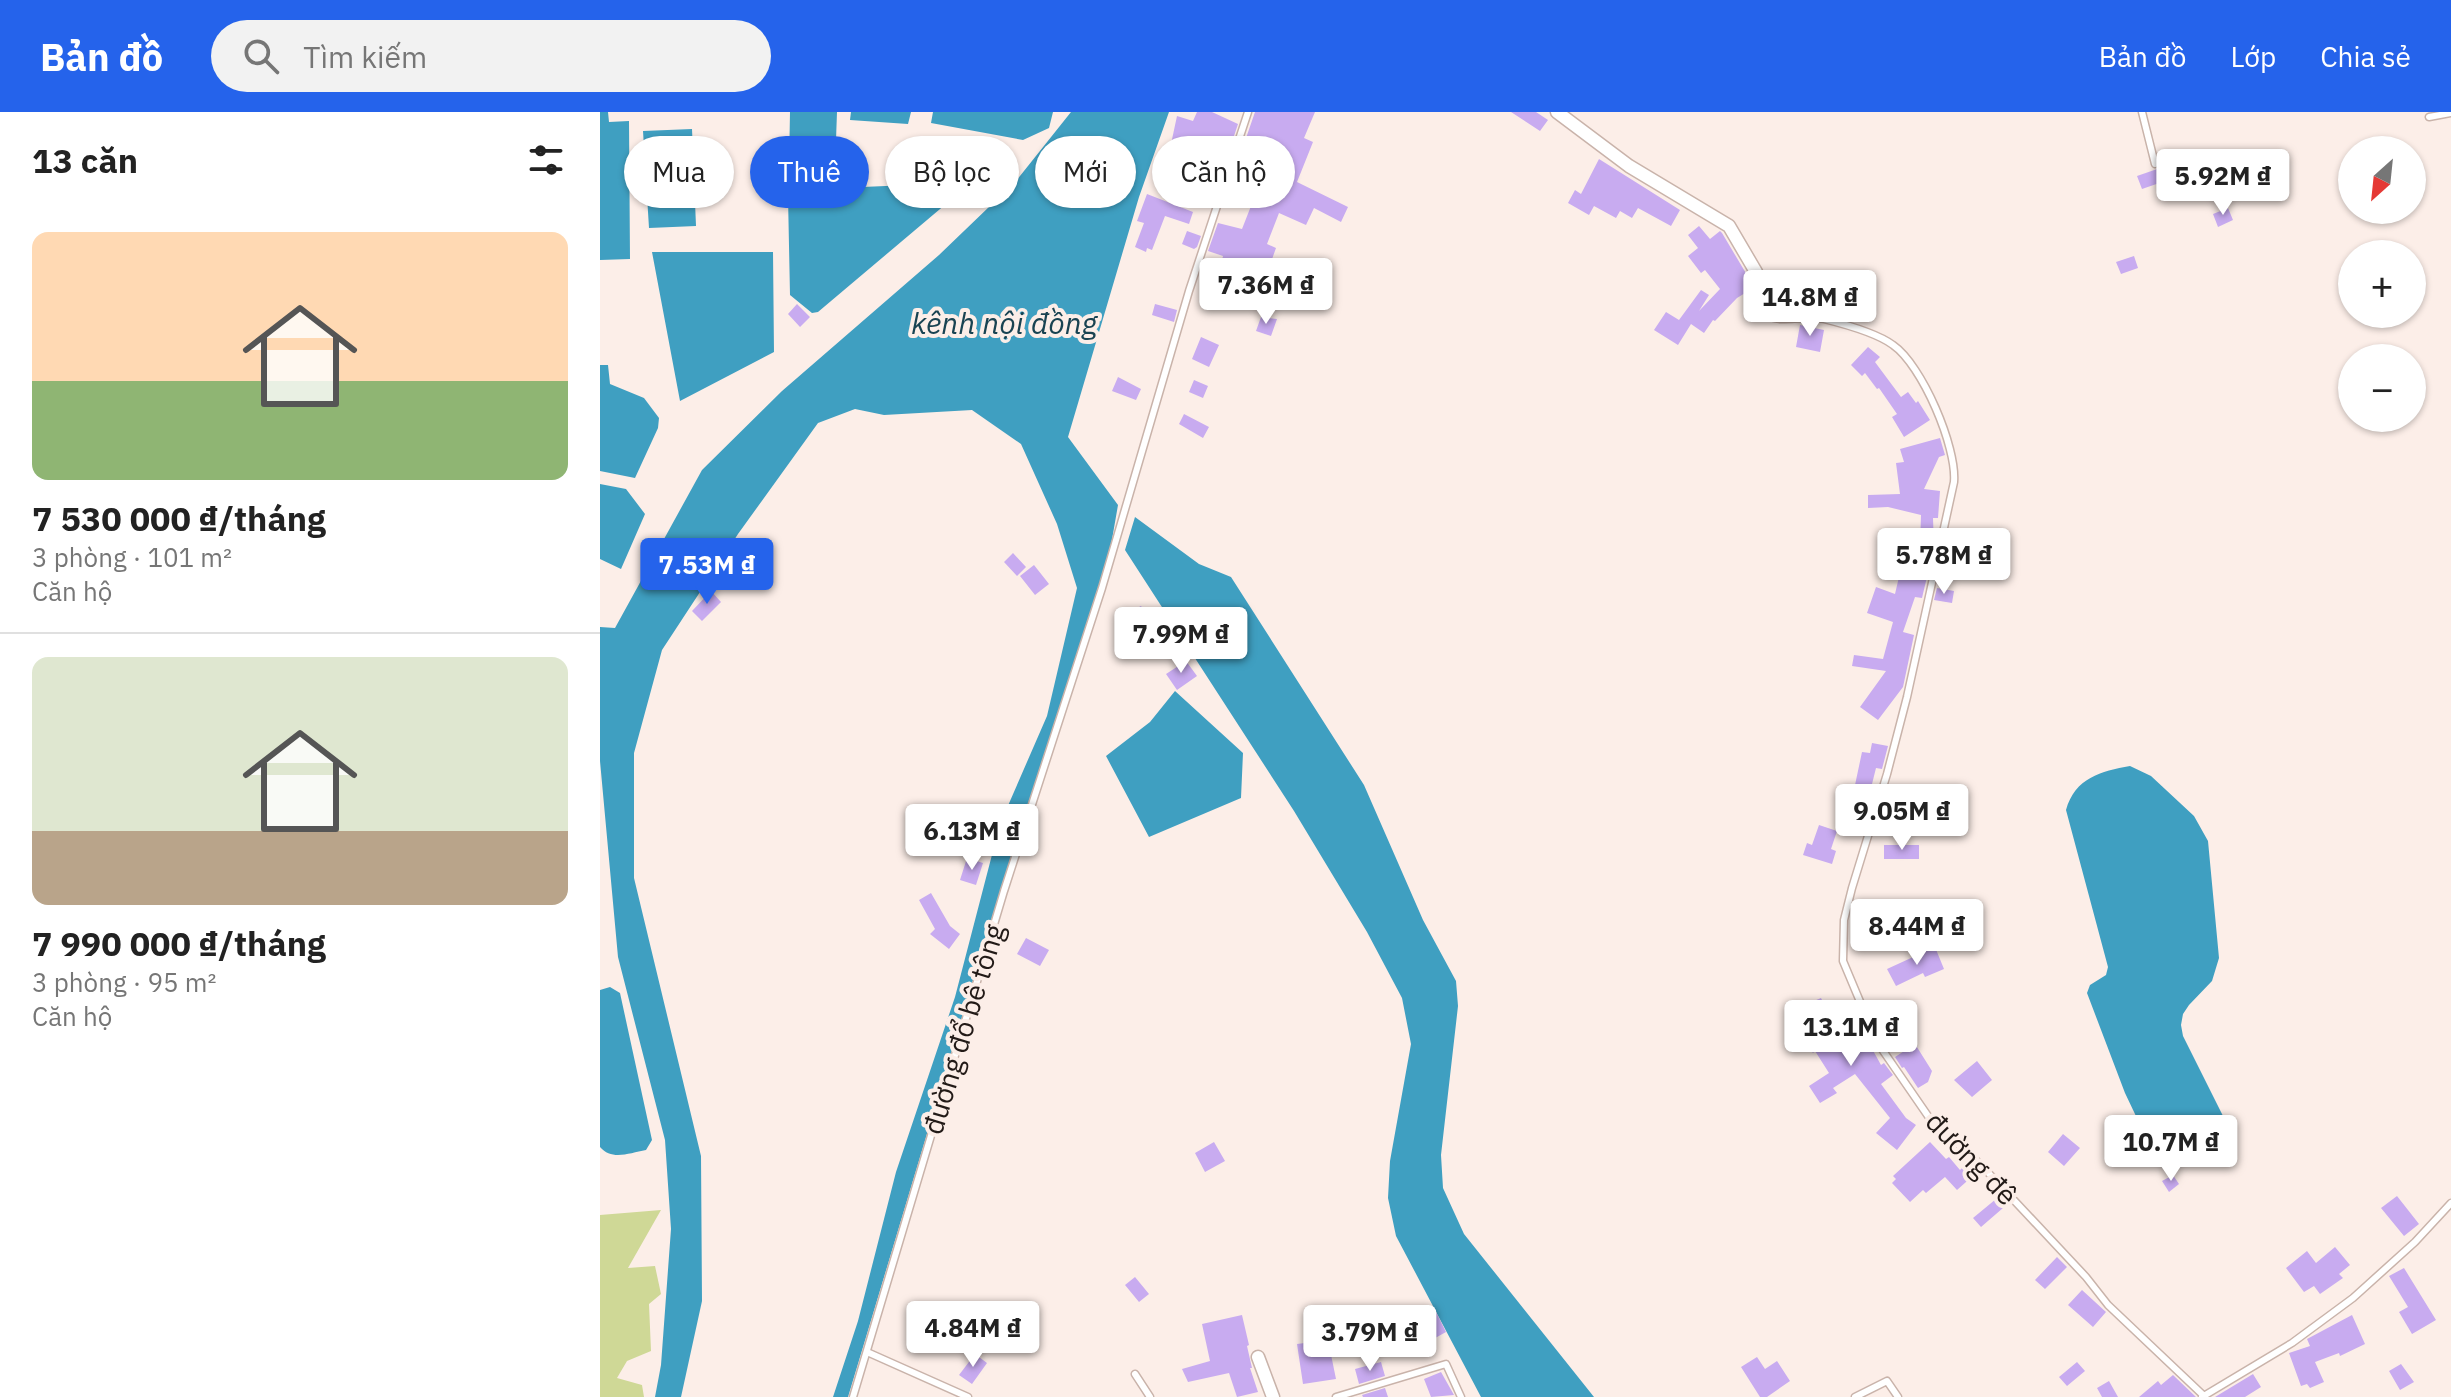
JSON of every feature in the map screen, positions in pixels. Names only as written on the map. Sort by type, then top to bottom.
[{"type":"street","points":[[1557,112],[1629,166],[1729,226],[1756,272],[1761,304]]},
{"type":"street","points":[[1258,1357],[1273,1397]]},
{"type":"lane","name":"đường đổ bê tông","points":[[853,1397],[1004,891],[1102,588],[1189,291],[1248,112]]},
{"type":"lane","points":[[2142,112],[2155,164]]},
{"type":"lane","points":[[2429,117],[2451,113]]},
{"type":"lane","name":"đường đê","points":[[1761,304],[1768,317],[1792,320],[1820,318],[1882,337],[1898,348],[1919,377],[1943,426],[1954,461],[1954,482],[1921,643],[1844,920],[1843,961],[1854,989],[1877,1042],[1928,1116],[1980,1164],[2086,1277],[2108,1305],[2203,1396],[2292,1343],[2353,1298],[2415,1242],[2451,1203]]},
{"type":"lane","points":[[867,1352],[968,1397]]},
{"type":"lane","points":[[1336,1397],[1446,1364],[1461,1397]]},
{"type":"lane","points":[[1135,1374],[1150,1397]]},
{"type":"lane","points":[[1855,1397],[1887,1381],[1898,1397]]},
{"type":"green space","points":[[661,1210],[628,1268],[655,1266],[661,1294],[649,1304],[651,1351],[627,1361],[617,1378],[642,1385],[644,1397],[600,1397],[600,1215]]},
{"type":"water","points":[[600,112],[608,112],[609,122],[629,121],[629,136],[624,136],[624,208],[630,208],[630,259],[600,260]]},
{"type":"water","points":[[790,112],[837,112],[836,136],[790,136]]},
{"type":"water","points":[[851,112],[911,112],[908,124],[850,120]]},
{"type":"water","points":[[933,112],[1053,112],[1049,128],[1023,140],[1019,136],[1001,136],[931,123]]},
{"type":"water","name":"kênh nội đồng","points":[[1071,112],[1169,112],[1161,136],[1152,136],[1152,160],[1136,207],[1136,136],[1052,136]]},
{"type":"water","points":[[692,129],[692,136],[643,136],[643,131]]},
{"type":"water","name":"kênh nội đồng","points":[[1035,157],[1035,208],[1136,208],[1068,437],[1118,505],[1110,551],[990,924],[848,1397],[833,1397],[858,1321],[896,1172],[955,997],[1000,824],[1047,716],[1077,588],[1057,524],[1021,444],[972,410],[884,415],[855,409],[818,423],[738,534],[662,650],[634,753],[634,878],[701,1156],[702,1301],[681,1397],[655,1397],[661,1365],[671,1229],[665,1140],[618,957],[600,761],[600,627],[615,628],[702,470],[782,391],[939,255],[988,208],[1019,208],[1019,177]]},
{"type":"water","points":[[885,186],[885,208],[941,208],[818,312],[812,313],[790,295],[788,208],[869,208],[869,187]]},
{"type":"water","points":[[648,208],[695,208],[696,226],[649,228]]},
{"type":"water","points":[[652,252],[773,252],[774,352],[680,401]]},
{"type":"water","points":[[600,365],[608,365],[610,384],[644,398],[659,418],[658,428],[635,478],[600,471]]},
{"type":"water","points":[[600,484],[626,489],[645,514],[621,569],[600,559]]},
{"type":"water","points":[[1135,517],[1199,564],[1231,577],[1364,785],[1423,920],[1456,981],[1458,1006],[1441,1155],[1443,1188],[1464,1234],[1594,1397],[1481,1397],[1396,1236],[1388,1198],[1390,1161],[1411,1044],[1402,998],[1367,932],[1294,811],[1125,550]]},
{"type":"water","points":[[1175,691],[1243,753],[1241,798],[1149,837],[1106,756],[1150,722]]},
{"type":"water","points":[[2130,766],[2151,776],[2194,816],[2208,841],[2219,958],[2212,981],[2189,1005],[2181,1025],[2183,1036],[2225,1120],[2221,1136],[2215,1142],[2175,1162],[2167,1162],[2153,1152],[2125,1093],[2087,993],[2090,985],[2106,975],[2108,967],[2066,810],[2076,790],[2090,778]]},
{"type":"water","points":[[610,987],[620,993],[652,1140],[646,1150],[621,1155],[610,1154],[600,1147],[600,990]]},
{"type":"building","points":[[1197,112],[1212,112],[1238,124],[1234,136],[1173,136],[1177,116],[1193,121]]},
{"type":"building","points":[[1255,112],[1315,112],[1304,138],[1313,142],[1297,182],[1348,207],[1341,222],[1314,208],[1306,225],[1279,213],[1267,244],[1276,248],[1271,262],[1298,273],[1285,308],[1252,296],[1259,274],[1222,260],[1223,256],[1208,251],[1218,223],[1242,229],[1250,208],[1295,208],[1295,136],[1247,136]]},
{"type":"building","points":[[1511,112],[1536,112],[1548,120],[1540,131]]},
{"type":"building","points":[[1599,159],[1680,210],[1671,226],[1638,208],[1632,218],[1620,211],[1616,218],[1594,206],[1589,215],[1568,203],[1575,190],[1581,194]]},
{"type":"building","points":[[2163,167],[2168,180],[2142,189],[2137,176]]},
{"type":"building","points":[[2205,176],[2214,195],[2200,201],[2191,181]]},
{"type":"building","points":[[1147,194],[1152,196],[1152,208],[1183,208],[1193,212],[1189,224],[1165,216],[1152,250],[1147,248],[1146,252],[1135,247],[1144,223],[1137,221]]},
{"type":"building","points":[[2228,208],[2233,220],[2218,227],[2213,214]]},
{"type":"building","points":[[1699,226],[1710,239],[1720,231],[1722,233],[1747,275],[1745,278],[1750,290],[1713,320],[1704,333],[1691,324],[1678,345],[1654,330],[1666,312],[1679,320],[1701,290],[1709,295],[1699,311],[1720,289],[1705,270],[1701,273],[1688,256],[1698,248],[1688,235]]},
{"type":"building","points":[[1187,231],[1201,236],[1194,249],[1182,244]]},
{"type":"building","points":[[2134,256],[2138,268],[2121,274],[2116,262]]},
{"type":"building","points":[[797,304],[810,317],[800,327],[788,314]]},
{"type":"building","points":[[1155,304],[1177,310],[1174,322],[1152,315]]},
{"type":"building","points":[[1261,317],[1277,319],[1271,336],[1256,331]]},
{"type":"building","points":[[1800,325],[1824,330],[1820,352],[1796,347]]},
{"type":"building","points":[[1201,337],[1219,345],[1209,367],[1192,359]]},
{"type":"building","points":[[1868,347],[1880,357],[1875,362],[1901,397],[1908,392],[1930,420],[1904,437],[1892,417],[1897,414],[1879,388],[1865,373],[1862,376],[1851,365]]},
{"type":"building","points":[[1118,377],[1141,389],[1136,400],[1112,391]]},
{"type":"building","points":[[1194,380],[1208,386],[1203,398],[1189,392]]},
{"type":"building","points":[[1184,414],[1209,427],[1203,438],[1179,424]]},
{"type":"building","points":[[1940,438],[1945,455],[1939,457],[1924,489],[1940,491],[1938,518],[1933,518],[1934,547],[1922,598],[1915,597],[1903,632],[1914,635],[1903,687],[1878,720],[1860,707],[1886,671],[1852,666],[1854,655],[1883,659],[1893,622],[1867,613],[1876,587],[1895,594],[1902,564],[1915,567],[1917,546],[1920,546],[1921,515],[1888,507],[1868,508],[1868,495],[1900,494],[1896,463],[1904,462],[1900,449]]},
{"type":"building","points":[[1013,553],[1026,567],[1017,576],[1004,562]]},
{"type":"building","points":[[1034,565],[1049,584],[1035,595],[1020,576]]},
{"type":"building","points":[[1937,588],[1954,591],[1952,603],[1934,600]]},
{"type":"building","points":[[711,591],[721,602],[702,621],[692,611]]},
{"type":"building","points":[[1140,606],[1165,617],[1159,633],[1164,635],[1157,652],[1134,641],[1142,623],[1134,620]]},
{"type":"building","points":[[1186,661],[1197,676],[1177,690],[1166,674]]},
{"type":"building","points":[[1872,743],[1888,746],[1882,769],[1876,768],[1871,788],[1855,785],[1862,752],[1870,753]]},
{"type":"building","points":[[1819,825],[1837,831],[1831,849],[1836,851],[1832,864],[1803,855],[1807,843],[1812,845]]},
{"type":"building","points":[[1884,845],[1919,845],[1919,859],[1884,859]]},
{"type":"building","points":[[967,858],[983,863],[976,885],[960,880]]},
{"type":"building","points":[[931,893],[950,926],[960,934],[949,949],[930,934],[935,929],[919,900]]},
{"type":"building","points":[[1026,938],[1049,950],[1040,966],[1017,954]]},
{"type":"building","points":[[1935,947],[1944,969],[1925,977],[1923,973],[1896,986],[1887,969]]},
{"type":"building","points":[[1821,998],[1827,1011],[1820,1014],[1838,1037],[1859,1025],[1881,1065],[1884,1063],[1893,1075],[1881,1084],[1906,1118],[1916,1125],[1897,1150],[1876,1133],[1890,1118],[1855,1074],[1833,1088],[1837,1093],[1820,1103],[1809,1086],[1829,1073],[1792,1023],[1805,1018],[1800,1007]]},
{"type":"building","points":[[1915,1044],[1932,1071],[1928,1082],[1918,1088],[1895,1057]]},
{"type":"building","points":[[1977,1061],[1992,1080],[1972,1097],[1954,1080]]},
{"type":"building","points":[[2063,1134],[2080,1148],[2064,1166],[2048,1152]]},
{"type":"building","points":[[1214,1142],[1225,1161],[1205,1172],[1195,1153]]},
{"type":"building","points":[[1930,1142],[1960,1170],[1966,1164],[1975,1174],[1957,1190],[1945,1177],[1910,1202],[1892,1183],[1896,1179],[1893,1176]]},
{"type":"building","points":[[2173,1175],[2179,1184],[2169,1192],[2162,1181]]},
{"type":"building","points":[[2397,1196],[2419,1224],[2404,1236],[2381,1208]]},
{"type":"building","points":[[1996,1199],[2003,1208],[1981,1227],[1973,1218]]},
{"type":"building","points":[[2335,1247],[2350,1265],[2339,1274],[2343,1278],[2320,1294],[2314,1286],[2304,1292],[2286,1268],[2307,1251],[2316,1263]]},
{"type":"building","points":[[2057,1257],[2067,1267],[2045,1289],[2035,1280]]},
{"type":"building","points":[[2404,1268],[2436,1320],[2412,1334],[2399,1312],[2408,1307],[2389,1276]]},
{"type":"building","points":[[1135,1277],[1149,1294],[1139,1302],[1125,1285]]},
{"type":"building","points":[[2082,1290],[2106,1312],[2093,1327],[2068,1305]]},
{"type":"building","points":[[1434,1308],[1446,1332],[1428,1342],[1415,1318]]},
{"type":"building","points":[[1242,1315],[1249,1345],[1250,1368],[1258,1392],[1237,1397],[1229,1373],[1188,1382],[1182,1369],[1210,1361],[1202,1324]]},
{"type":"building","points":[[2352,1315],[2365,1344],[2340,1356],[2339,1353],[2315,1362],[2324,1382],[2310,1388],[2307,1384],[2301,1386],[2289,1353],[2310,1346],[2307,1339]]},
{"type":"building","points":[[1328,1340],[1336,1379],[1303,1384],[1297,1344]]},
{"type":"building","points":[[975,1354],[987,1363],[972,1384],[959,1375]]},
{"type":"building","points":[[1757,1357],[1765,1369],[1777,1361],[1790,1381],[1767,1397],[1760,1397],[1741,1367]]},
{"type":"building","points":[[1381,1362],[1385,1376],[1359,1384],[1355,1369]]},
{"type":"building","points":[[2077,1362],[2085,1371],[2067,1386],[2059,1377]]},
{"type":"building","points":[[2401,1364],[2414,1382],[2400,1390],[2389,1371]]},
{"type":"building","points":[[1441,1372],[1454,1395],[1431,1397],[1424,1379]]},
{"type":"building","points":[[2253,1374],[2261,1387],[2245,1397],[2215,1397]]},
{"type":"building","points":[[2173,1375],[2196,1397],[2139,1397],[2158,1381],[2161,1385]]},
{"type":"building","points":[[2109,1381],[2118,1397],[2102,1397],[2097,1388]]},
{"type":"building","points":[[1385,1388],[1388,1397],[1362,1395]]}]
